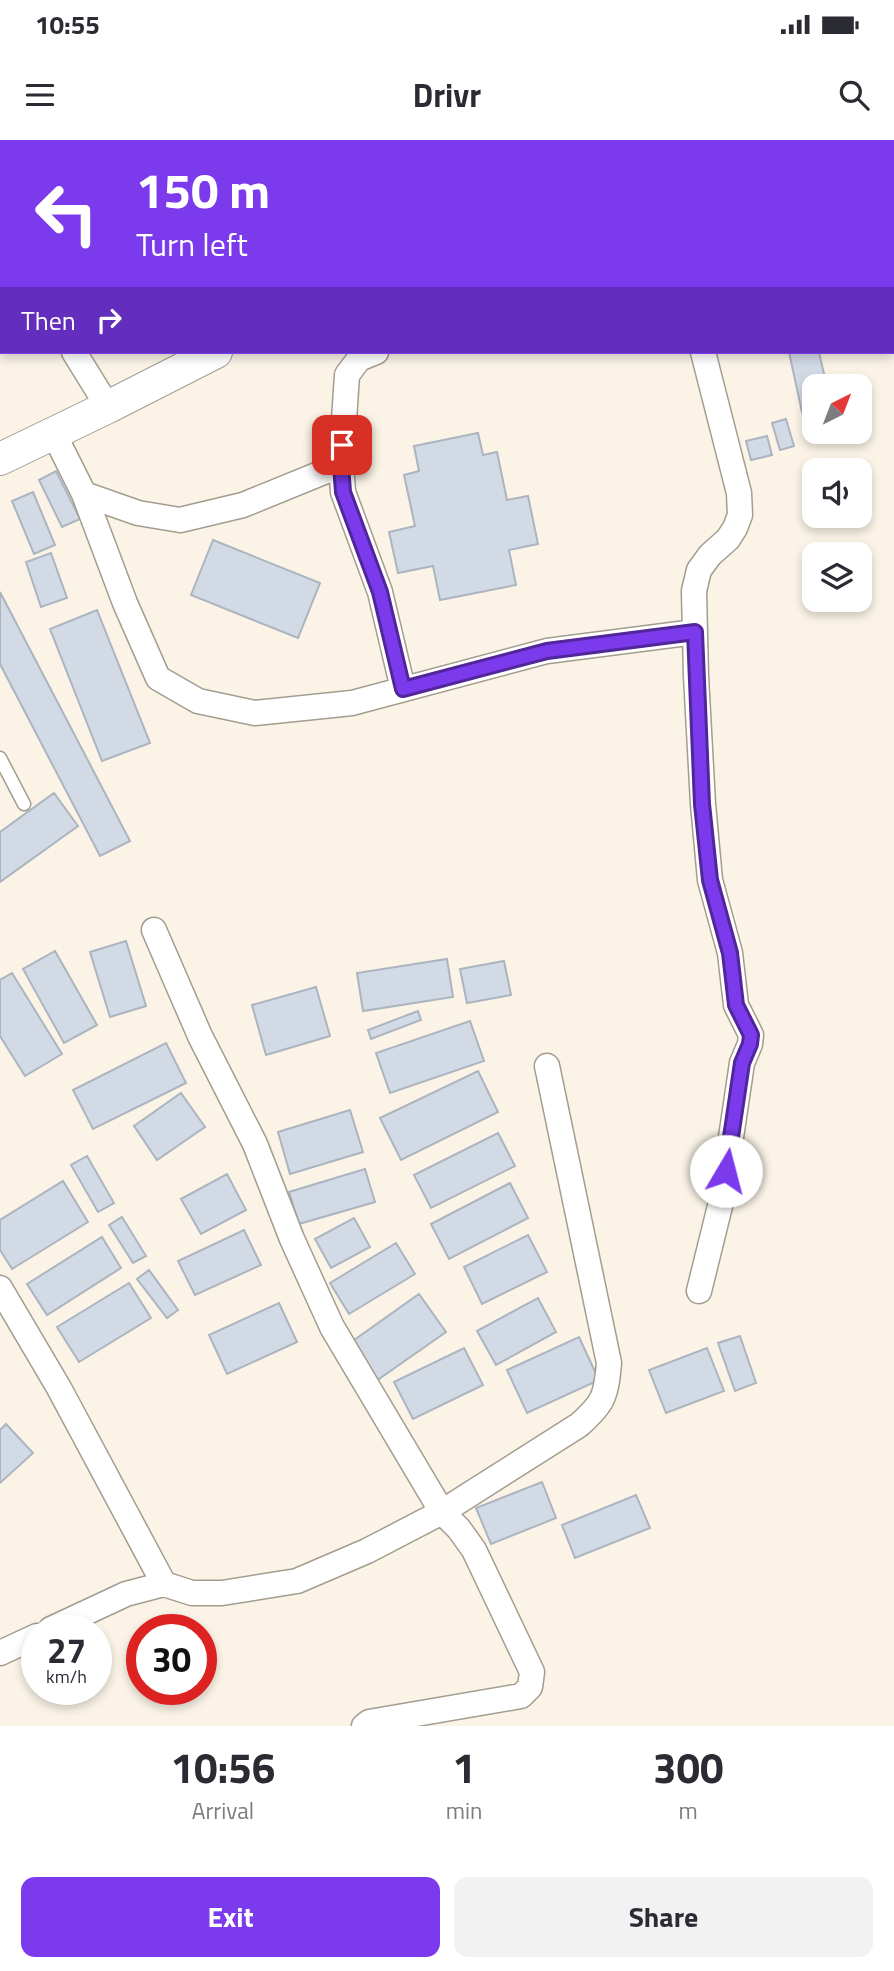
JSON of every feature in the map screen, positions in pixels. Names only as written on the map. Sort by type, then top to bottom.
[{"type":"street","points":[[75,354],[108,407]]},
{"type":"street","points":[[0,459],[212,354]]},
{"type":"street","points":[[371,354],[359,359],[347,375],[341,465],[343,492],[380,592],[403,689]]},
{"type":"street","points":[[699,1291],[722,1198],[742,1063],[751,1035],[736,1005],[730,953],[710,880],[702,804],[694,592],[699,570],[727,539],[740,515],[739,492],[704,354]]},
{"type":"street","points":[[54,434],[84,494],[125,603],[158,678],[198,701],[255,713],[352,703],[547,651],[695,632]]},
{"type":"street","points":[[84,494],[138,513],[180,520],[243,505],[341,465]]},
{"type":"street","points":[[154,930],[200,1036],[256,1144],[292,1239],[332,1326],[442,1512],[474,1550],[532,1672],[530,1687],[521,1696],[369,1722],[365,1726]]},
{"type":"street","points":[[83,1614],[126,1594],[164,1584],[192,1593],[222,1593],[297,1581],[367,1551],[442,1512],[579,1425],[597,1409],[606,1388],[609,1363],[547,1066]]},
{"type":"street","points":[[0,1288],[58,1388],[164,1584]]},
{"type":"street","points":[[0,1653],[21,1643]]},
{"type":"lane","points":[[0,758],[24,804]]},
{"type":"building","points":[[789,354],[819,354],[824,374],[802,374],[802,412]]},
{"type":"building","points":[[786,419],[794,446],[780,450],[772,423]]},
{"type":"building","points":[[478,433],[483,455],[497,452],[507,500],[528,496],[538,544],[509,550],[516,585],[440,600],[433,566],[398,573],[389,532],[415,526],[404,475],[419,471],[414,446]]},
{"type":"building","points":[[767,436],[772,455],[751,460],[746,441]]},
{"type":"building","points":[[56,471],[80,519],[62,527],[39,480]]},
{"type":"building","points":[[33,492],[55,545],[34,554],[12,501]]},
{"type":"building","points":[[213,540],[320,583],[298,638],[191,595]]},
{"type":"building","points":[[51,553],[67,598],[41,607],[26,562]]},
{"type":"building","points":[[0,592],[130,841],[100,856],[0,664]]},
{"type":"building","points":[[97,610],[150,743],[102,761],[50,629]]},
{"type":"building","points":[[54,793],[78,826],[0,882],[0,832]]},
{"type":"building","points":[[126,941],[146,1006],[110,1017],[90,952]]},
{"type":"building","points":[[55,951],[97,1025],[64,1043],[23,969]]},
{"type":"building","points":[[447,959],[453,997],[363,1011],[357,973]]},
{"type":"building","points":[[504,961],[511,995],[467,1003],[460,969]]},
{"type":"building","points":[[12,973],[62,1054],[25,1076],[0,1036],[0,980]]},
{"type":"building","points":[[316,987],[330,1036],[266,1055],[252,1005]]},
{"type":"building","points":[[418,1011],[421,1020],[371,1039],[368,1030]]},
{"type":"building","points":[[470,1021],[484,1061],[390,1093],[376,1053]]},
{"type":"building","points":[[166,1043],[186,1083],[93,1129],[73,1090]]},
{"type":"building","points":[[478,1071],[498,1112],[401,1160],[380,1118]]},
{"type":"building","points":[[181,1093],[205,1127],[157,1160],[134,1126]]},
{"type":"building","points":[[350,1110],[363,1152],[290,1174],[278,1132]]},
{"type":"building","points":[[498,1133],[515,1166],[431,1208],[414,1175]]},
{"type":"building","points":[[87,1156],[114,1203],[98,1212],[71,1165]]},
{"type":"building","points":[[365,1169],[375,1202],[299,1224],[289,1192]]},
{"type":"building","points":[[227,1174],[246,1210],[201,1234],[181,1199]]},
{"type":"building","points":[[63,1181],[88,1222],[12,1269],[0,1250],[0,1220]]},
{"type":"building","points":[[510,1183],[528,1218],[449,1259],[431,1224]]},
{"type":"building","points":[[122,1217],[146,1256],[133,1263],[109,1225]]},
{"type":"building","points":[[354,1218],[370,1247],[331,1268],[315,1239]]},
{"type":"building","points":[[244,1230],[261,1265],[195,1295],[178,1261]]},
{"type":"building","points":[[528,1235],[547,1272],[482,1304],[464,1267]]},
{"type":"building","points":[[102,1237],[121,1268],[47,1315],[27,1284]]},
{"type":"building","points":[[396,1243],[415,1274],[349,1314],[330,1283]]},
{"type":"building","points":[[149,1270],[178,1310],[167,1318],[137,1279]]},
{"type":"building","points":[[129,1283],[151,1318],[79,1362],[57,1327]]},
{"type":"building","points":[[419,1294],[446,1332],[376,1381],[350,1343]]},
{"type":"building","points":[[538,1298],[556,1332],[496,1365],[477,1331]]},
{"type":"building","points":[[279,1303],[297,1342],[227,1374],[209,1335]]},
{"type":"building","points":[[740,1336],[756,1383],[735,1391],[718,1343]]},
{"type":"building","points":[[579,1337],[599,1380],[527,1413],[507,1370]]},
{"type":"building","points":[[464,1348],[483,1385],[413,1419],[394,1382]]},
{"type":"building","points":[[707,1348],[724,1391],[666,1413],[649,1370]]},
{"type":"building","points":[[6,1424],[33,1453],[0,1483],[0,1430]]},
{"type":"building","points":[[542,1482],[556,1518],[491,1544],[476,1508]]},
{"type":"building","points":[[636,1495],[650,1528],[575,1558],[562,1525]]},
{"type":"route","points":[[342,445],[343,492],[380,592],[403,689],[547,651],[695,632],[702,804],[710,880],[730,953],[736,1005],[751,1035],[742,1063],[726,1171]]}]
